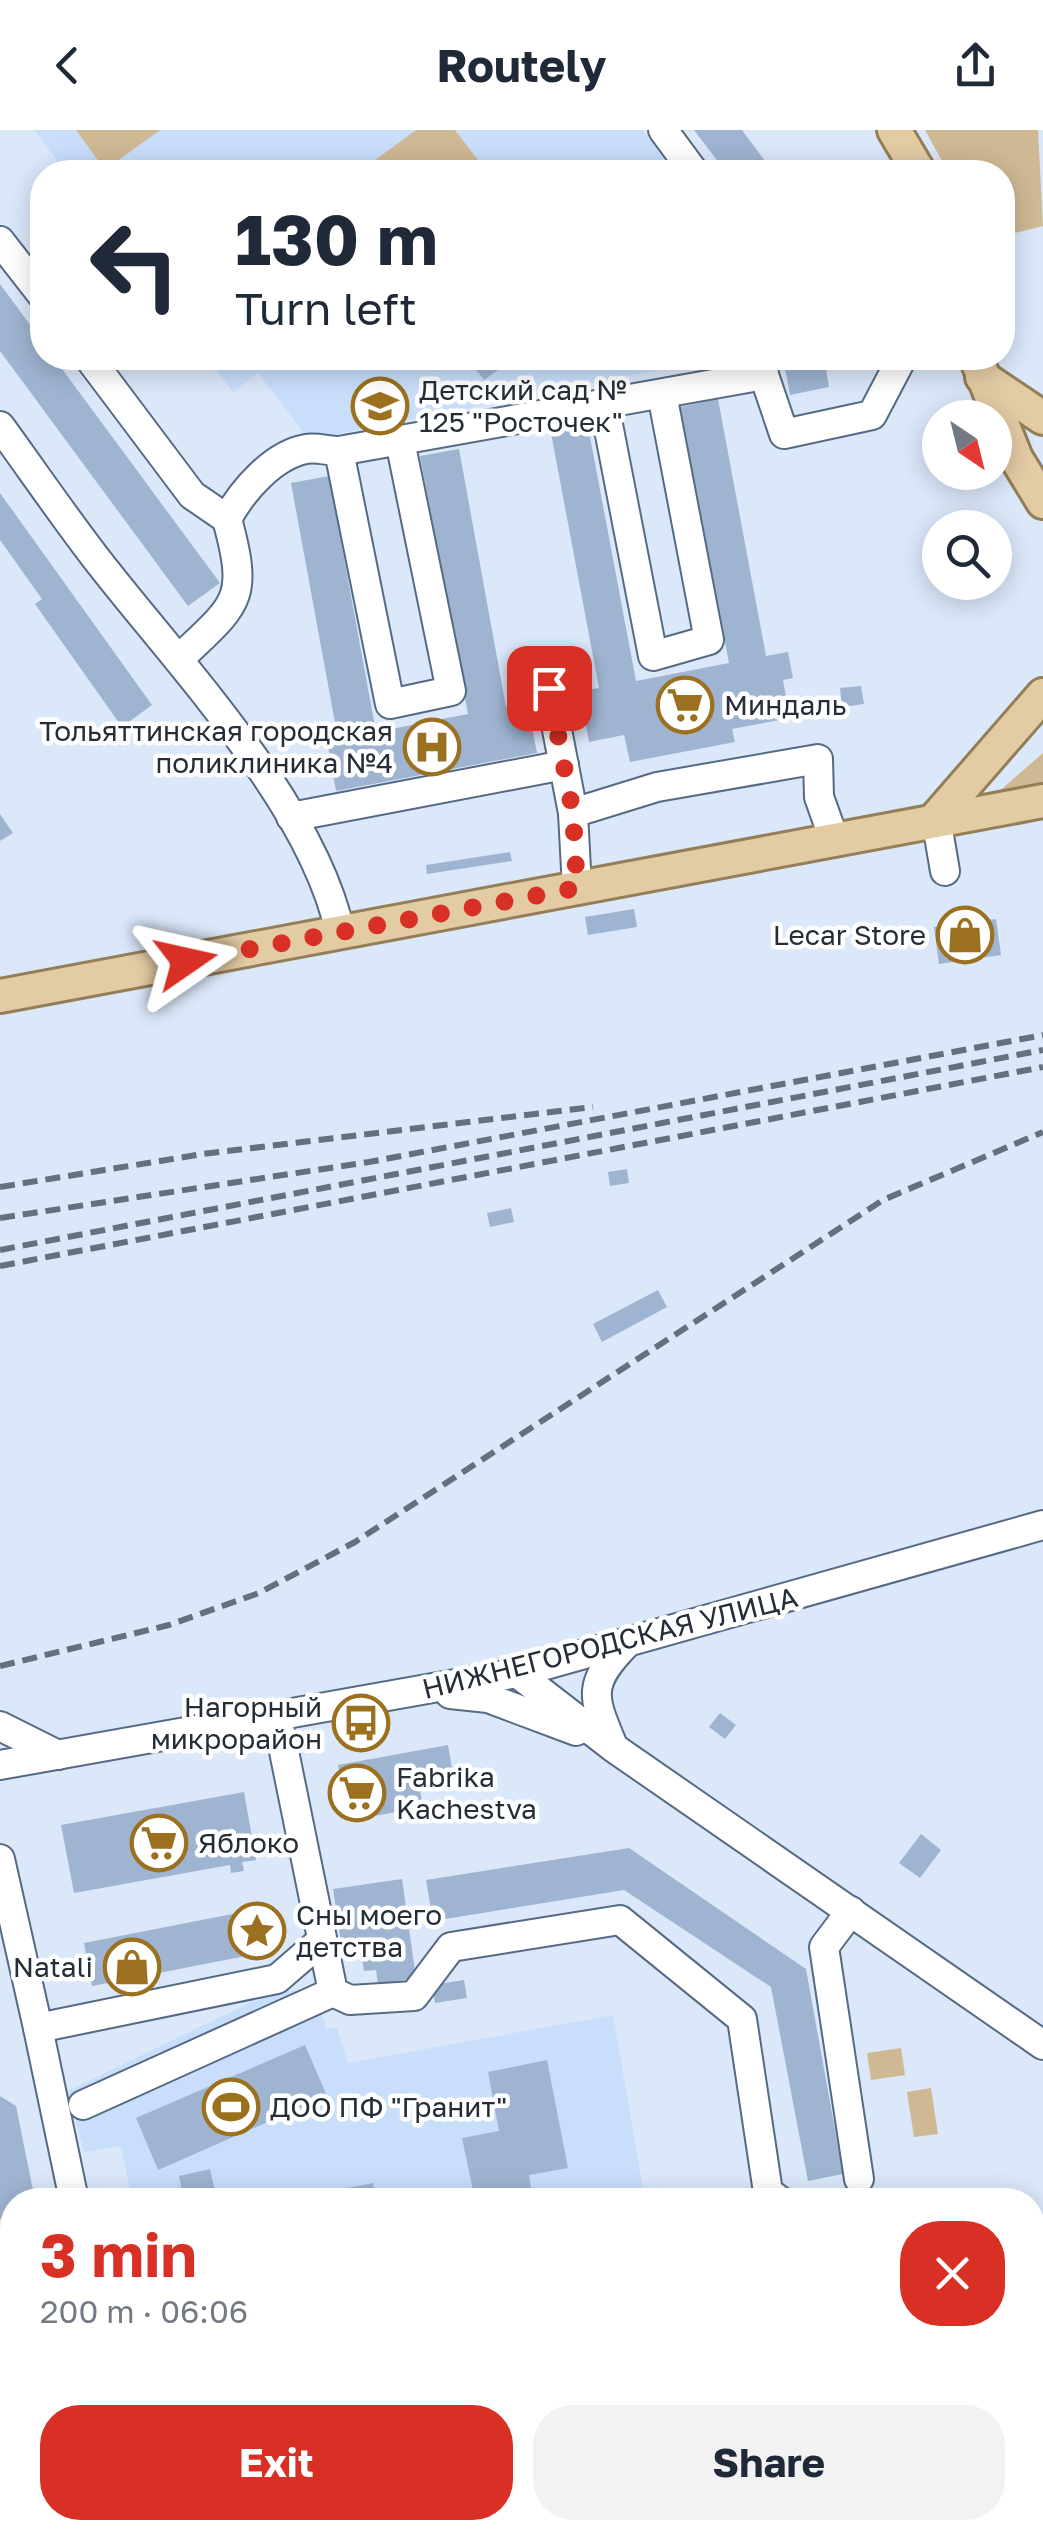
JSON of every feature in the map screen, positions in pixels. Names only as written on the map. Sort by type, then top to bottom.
[{"type":"main road","points":[[894,130],[912,160]]},
{"type":"main road","points":[[980,370],[1016,458],[1043,502]]},
{"type":"main road","points":[[983,370],[1043,418]]},
{"type":"main road","points":[[984,370],[1014,388],[1043,386]]},
{"type":"main road","points":[[936,818],[1043,695]]},
{"type":"main road","points":[[936,818],[1043,727]]},
{"type":"main road","points":[[0,996],[1043,801]]},
{"type":"street","points":[[663,130],[685,160]]},
{"type":"street","points":[[0,240],[30,279]]},
{"type":"street","points":[[98,370],[192,496],[227,519]]},
{"type":"street","points":[[180,658],[235,600],[240,578],[227,519],[240,494],[304,449],[339,452],[662,394],[749,370]]},
{"type":"street","points":[[764,370],[784,434],[872,414],[896,370]]},
{"type":"street","points":[[604,404],[653,656],[710,640],[662,394]]},
{"type":"street","points":[[0,426],[96,558],[180,658],[291,818],[332,898],[340,932]]},
{"type":"street","points":[[339,452],[390,704],[451,691],[400,441]]},
{"type":"street","points":[[549,688],[573,813],[577,888]]},
{"type":"street","points":[[573,813],[657,787],[818,759],[819,797],[834,839]]},
{"type":"street","points":[[291,818],[564,765]]},
{"type":"street","points":[[936,818],[945,872]]},
{"type":"street","name":"НИЖНЕГОРОДСКАЯ УЛИЦА","points":[[0,1765],[517,1673],[625,1646],[1043,1525]]},
{"type":"street","points":[[614,1748],[594,1700],[602,1669],[625,1646]]},
{"type":"street","points":[[517,1673],[614,1748],[1043,2044]]},
{"type":"street","points":[[427,1691],[488,1698],[548,1718],[614,1748]]},
{"type":"street","points":[[277,1717],[333,1992]]},
{"type":"street","points":[[0,1726],[58,1755]]},
{"type":"street","points":[[0,1859],[71,2188]]},
{"type":"street","points":[[852,1911],[824,1947],[860,2179]]},
{"type":"street","points":[[83,2105],[333,1992],[350,2000],[414,1996],[451,1948],[620,1920],[742,2019],[767,2188]]},
{"type":"street","points":[[38,2028],[277,1979],[321,1941]]},
{"type":"shaded area","points":[[34,130],[643,130],[664,160],[57,160]]},
{"type":"shaded area","points":[[76,130],[160,130],[119,160],[98,160]]},
{"type":"shaded area","points":[[416,130],[455,130],[478,160],[375,160]]},
{"type":"shaded area","points":[[925,130],[1038,130],[1043,226],[1015,233],[1015,160],[941,160]]},
{"type":"shaded area","name":"Детский сад № 125 \"Росточек\"","points":[[216,370],[658,370],[309,440],[258,373],[233,392]]},
{"type":"shaded area","points":[[1043,753],[1043,790],[996,794]]},
{"type":"shaded area","points":[[315,1988],[326,2029],[337,2028],[348,2063],[613,2015],[643,2188],[130,2188],[121,2146],[84,2152],[68,2091],[270,1993]]},
{"type":"shaded area","points":[[901,2048],[905,2075],[871,2080],[867,2053]]},
{"type":"shaded area","points":[[931,2088],[938,2134],[914,2137],[907,2092]]},
{"type":"building","points":[[694,130],[742,130],[764,160],[717,160]]},
{"type":"building","points":[[0,284],[30,325],[30,370],[63,370],[220,583],[188,606],[0,351]]},
{"type":"building","points":[[476,370],[498,370],[484,380]]},
{"type":"building","points":[[785,370],[826,370],[829,387],[790,395]]},
{"type":"building","points":[[718,399],[766,656],[788,652],[793,678],[783,680],[790,718],[732,729],[735,742],[630,762],[624,735],[589,742],[580,691],[599,688],[551,433],[588,426],[636,681],[729,663],[680,407]]},
{"type":"building","points":[[459,449],[506,707],[527,703],[537,753],[336,791],[327,741],[338,739],[291,483],[329,476],[376,732],[468,714],[420,456]]},
{"type":"building","points":[[0,493],[152,705],[122,727],[35,604],[42,599],[0,540]]},
{"type":"building","points":[[861,686],[864,704],[842,707],[840,688]]},
{"type":"building","points":[[0,814],[13,833],[0,841]]},
{"type":"building","points":[[510,852],[512,861],[427,874],[426,865]]},
{"type":"building","points":[[634,909],[637,927],[588,935],[585,917]]},
{"type":"building","points":[[996,919],[1001,955],[939,964],[934,927]]},
{"type":"building","points":[[627,1169],[629,1183],[610,1186],[608,1172]]},
{"type":"building","points":[[511,1208],[514,1222],[490,1227],[487,1213]]},
{"type":"building","points":[[658,1290],[667,1307],[602,1342],[593,1324]]},
{"type":"building","points":[[720,1713],[736,1725],[725,1739],[709,1727]]},
{"type":"building","points":[[448,1745],[453,1774],[418,1780],[423,1807],[348,1821],[338,1765]]},
{"type":"building","name":"Яблоко","points":[[244,1792],[256,1860],[242,1862],[244,1871],[231,1873],[230,1865],[74,1893],[61,1825]]},
{"type":"building","points":[[921,1834],[941,1850],[920,1878],[899,1863]]},
{"type":"building","points":[[629,1848],[806,1969],[843,2174],[808,2181],[771,1987],[624,1890],[433,1921],[426,1880]]},
{"type":"building","points":[[402,1879],[416,1978],[378,1984],[376,1970],[364,1971],[361,1953],[343,1956],[333,1889]]},
{"type":"building","points":[[253,1910],[261,1953],[92,1986],[84,1943]]},
{"type":"building","points":[[464,1980],[467,1998],[435,2003],[432,1985]]},
{"type":"building","name":"ДОО ПФ \"Гранит\"","points":[[305,2045],[327,2096],[158,2170],[136,2118]]},
{"type":"building","points":[[547,2060],[568,2168],[529,2175],[531,2188],[472,2188],[462,2138],[499,2131],[488,2072]]},
{"type":"building","points":[[0,2096],[16,2106],[33,2188],[0,2188]]},
{"type":"building","points":[[210,2169],[214,2188],[182,2188],[179,2176]]},
{"type":"building","points":[[373,2183],[374,2188],[347,2188]]},
{"type":"railway","points":[[0,1218],[369,1162],[1043,1035]]},
{"type":"railway","points":[[0,1250],[1043,1050]]},
{"type":"railway","points":[[0,1266],[1043,1067]]},
{"type":"railway","points":[[0,1187],[203,1154],[593,1107]]},
{"type":"railway","points":[[0,1666],[169,1625],[259,1593],[355,1542],[883,1200],[1043,1132]]},
{"type":"place","name":"Детский сад № 125 \"Росточек\"","points":[[380,406]]},
{"type":"place","name":"Миндаль","points":[[685,705]]},
{"type":"place","name":"Тольяттинская городская поликлиника №4","points":[[432,747]]},
{"type":"place","name":"Lecar Store","points":[[965,935]]},
{"type":"place","name":"Нагорный микрорайон","points":[[361,1723]]},
{"type":"place","name":"Fabrika Kachestva","points":[[357,1793]]},
{"type":"place","name":"Яблоко","points":[[159,1843]]},
{"type":"place","name":"Сны моего детства","points":[[257,1931]]},
{"type":"place","name":"Natali","points":[[132,1967]]},
{"type":"place","name":"ДОО ПФ \"Гранит\"","points":[[231,2107]]},
{"type":"route","points":[[186,961],[577,888],[573,813],[549,688]]}]
